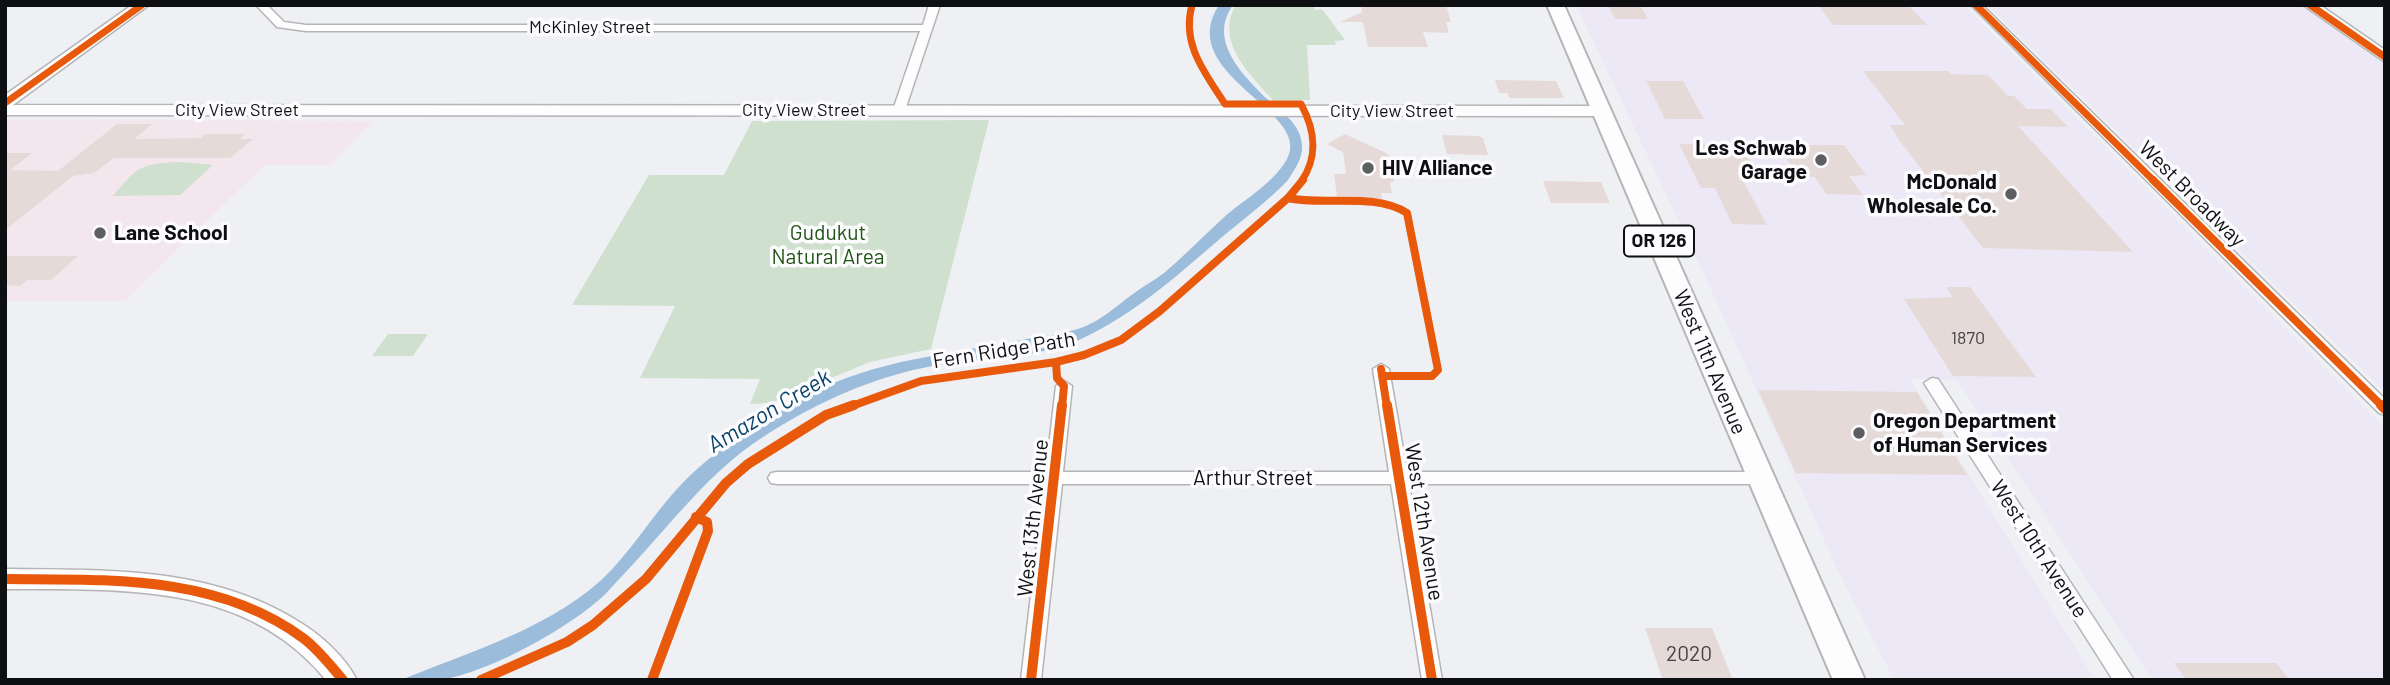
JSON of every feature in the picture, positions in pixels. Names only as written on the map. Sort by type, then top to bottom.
[{"type":"main road","name":"West 11th Avenue","points":[[1555,5],[1849,680]]},
{"type":"street","points":[[5,103],[142,5]]},
{"type":"street","name":"McKinley Street","points":[[261,5],[281,25],[306,28],[928,28]]},
{"type":"street","points":[[899,110],[936,5]]},
{"type":"street","name":"West Broadway","points":[[1976,5],[2385,409]]},
{"type":"street","points":[[2310,5],[2385,57]]},
{"type":"street","name":"City View Street","points":[[5,110],[1602,111]]},
{"type":"street","name":"West 12th Avenue","points":[[1381,369],[1432,680]]},
{"type":"street","name":"West 10th Avenue","points":[[1932,383],[2124,680]]},
{"type":"street","name":"West 13th Avenue","points":[[1031,680],[1065,386]]},
{"type":"street","name":"Arthur Street","points":[[777,478],[1760,478]]},
{"type":"street","points":[[5,579],[154,584],[212,593],[272,619],[301,636],[343,680]]},
{"type":"street","points":[[1829,639],[1835,680]]},
{"type":"shaded area","points":[[1576,5],[1964,5],[2385,428],[2385,680],[2152,680],[1957,380],[1910,379],[2095,680],[1894,680],[1839,573],[1709,285]]},
{"type":"shaded area","points":[[1987,5],[2300,5],[2385,64],[2385,392]]},
{"type":"shaded area","name":"Lane School","points":[[5,120],[373,121],[331,165],[264,165],[125,301],[5,301]]},
{"type":"green space","points":[[1236,5],[1314,5],[1315,10],[1322,9],[1345,40],[1335,41],[1336,45],[1307,45],[1310,100],[1273,100],[1246,69],[1232,45],[1229,32],[1230,18]]},
{"type":"green space","name":"Gudukut Natural Area","points":[[989,120],[931,349],[870,362],[771,403],[750,404],[760,379],[640,378],[675,306],[572,305],[649,175],[724,175],[752,121]]},
{"type":"green space","points":[[181,162],[213,165],[180,195],[113,196],[141,168]]},
{"type":"green space","points":[[388,334],[428,334],[413,356],[372,356]]},
{"type":"water","points":[[1219,5],[1233,5],[1226,18],[1224,31],[1231,55],[1247,78],[1294,124],[1302,150],[1296,168],[1281,187],[1175,277],[1120,318],[1063,346],[1028,354],[955,362],[914,370],[869,383],[825,402],[763,437],[724,467],[689,501],[602,597],[561,627],[520,651],[476,670],[438,680],[401,680],[521,631],[566,607],[612,569],[677,489],[706,461],[739,437],[809,395],[860,373],[887,365],[1081,328],[1102,317],[1164,273],[1227,214],[1273,177],[1287,159],[1290,141],[1281,125],[1227,72],[1214,52],[1210,30]]},
{"type":"building","points":[[1361,5],[1446,5],[1451,22],[1446,22],[1449,33],[1423,32],[1428,47],[1368,47],[1363,22],[1340,22],[1362,12]]},
{"type":"building","points":[[1608,5],[1640,5],[1648,19],[1615,19]]},
{"type":"building","points":[[1818,5],[1908,5],[1927,25],[1833,25]]},
{"type":"building","name":"McDonald Wholesale Co.","points":[[1863,71],[1948,71],[1950,74],[1988,75],[2008,96],[2014,96],[2027,109],[2051,109],[2068,127],[2018,126],[2133,252],[1983,248],[1899,140],[1890,125],[1905,125]]},
{"type":"building","points":[[1495,80],[1556,81],[1564,98],[1509,98],[1508,93],[1499,93]]},
{"type":"building","points":[[1646,81],[1683,81],[1704,119],[1665,119]]},
{"type":"building","name":"Lane School","points":[[117,124],[152,124],[134,139],[245,134],[240,139],[253,139],[230,158],[114,158],[94,173],[73,176],[5,230],[5,153],[32,153],[10,170],[58,171]]},
{"type":"building","name":"HIV Alliance","points":[[1345,134],[1388,154],[1394,182],[1390,182],[1392,193],[1381,193],[1382,199],[1337,196],[1334,174],[1346,174],[1343,152],[1327,144]]},
{"type":"building","points":[[1442,135],[1483,138],[1488,155],[1447,154]]},
{"type":"building","points":[[1679,144],[1741,145],[1759,175],[1740,175],[1767,225],[1732,224],[1715,188],[1701,188]]},
{"type":"building","name":"Les Schwab Garage","points":[[1778,145],[1844,145],[1866,175],[1849,176],[1863,195],[1826,194],[1815,177],[1798,177]]},
{"type":"building","points":[[1543,181],[1601,182],[1610,203],[1551,203]]},
{"type":"building","name":"Lane School","points":[[5,256],[78,256],[51,280],[27,280],[20,286],[5,285]]},
{"type":"building","points":[[1946,287],[1970,287],[2036,377],[1953,376],[1904,299],[1953,297]]},
{"type":"building","name":"Oregon Department of Human Services","points":[[1758,390],[1917,392],[1967,475],[1796,473]]},
{"type":"building","points":[[1645,628],[1712,628],[1733,680],[1663,680]]},
{"type":"building","points":[[2174,663],[2276,663],[2290,680],[2186,680]]},
{"type":"cycle path","points":[[5,103],[142,5]]},
{"type":"cycle path","name":"Fern Ridge Path","points":[[481,680],[567,642],[593,625],[646,579],[726,483],[748,464],[826,415],[921,381],[1056,362],[1084,355],[1121,340],[1160,311],[1288,198],[1305,177],[1313,154],[1314,142],[1308,117],[1301,104],[1225,104],[1202,69],[1191,44],[1188,18],[1192,5]]},
{"type":"cycle path","points":[[1976,5],[2385,409]]},
{"type":"cycle path","points":[[2310,5],[2385,57]]},
{"type":"cycle path","points":[[1288,198],[1316,202],[1385,204],[1398,207],[1407,213],[1438,370],[1432,376],[1382,376]]},
{"type":"cycle path","name":"Fern Ridge Path","points":[[1031,680],[1064,386],[1057,378],[1056,362]]},
{"type":"cycle path","points":[[1381,369],[1432,680]]},
{"type":"cycle path","points":[[652,680],[708,531],[707,522],[696,517]]},
{"type":"cycle path","points":[[5,579],[160,584],[234,601],[269,616],[302,637],[343,680]]},
{"type":"place","name":"Les Schwab Garage","points":[[1821,160]]},
{"type":"place","name":"HIV Alliance","points":[[1368,168]]},
{"type":"place","name":"McDonald Wholesale Co.","points":[[2011,194]]},
{"type":"place","name":"Lane School","points":[[100,233]]},
{"type":"place","name":"Oregon Department of Human Services","points":[[1859,433]]},
{"type":"water label","name":"Amazon Creek","points":[[769,411]]}]
